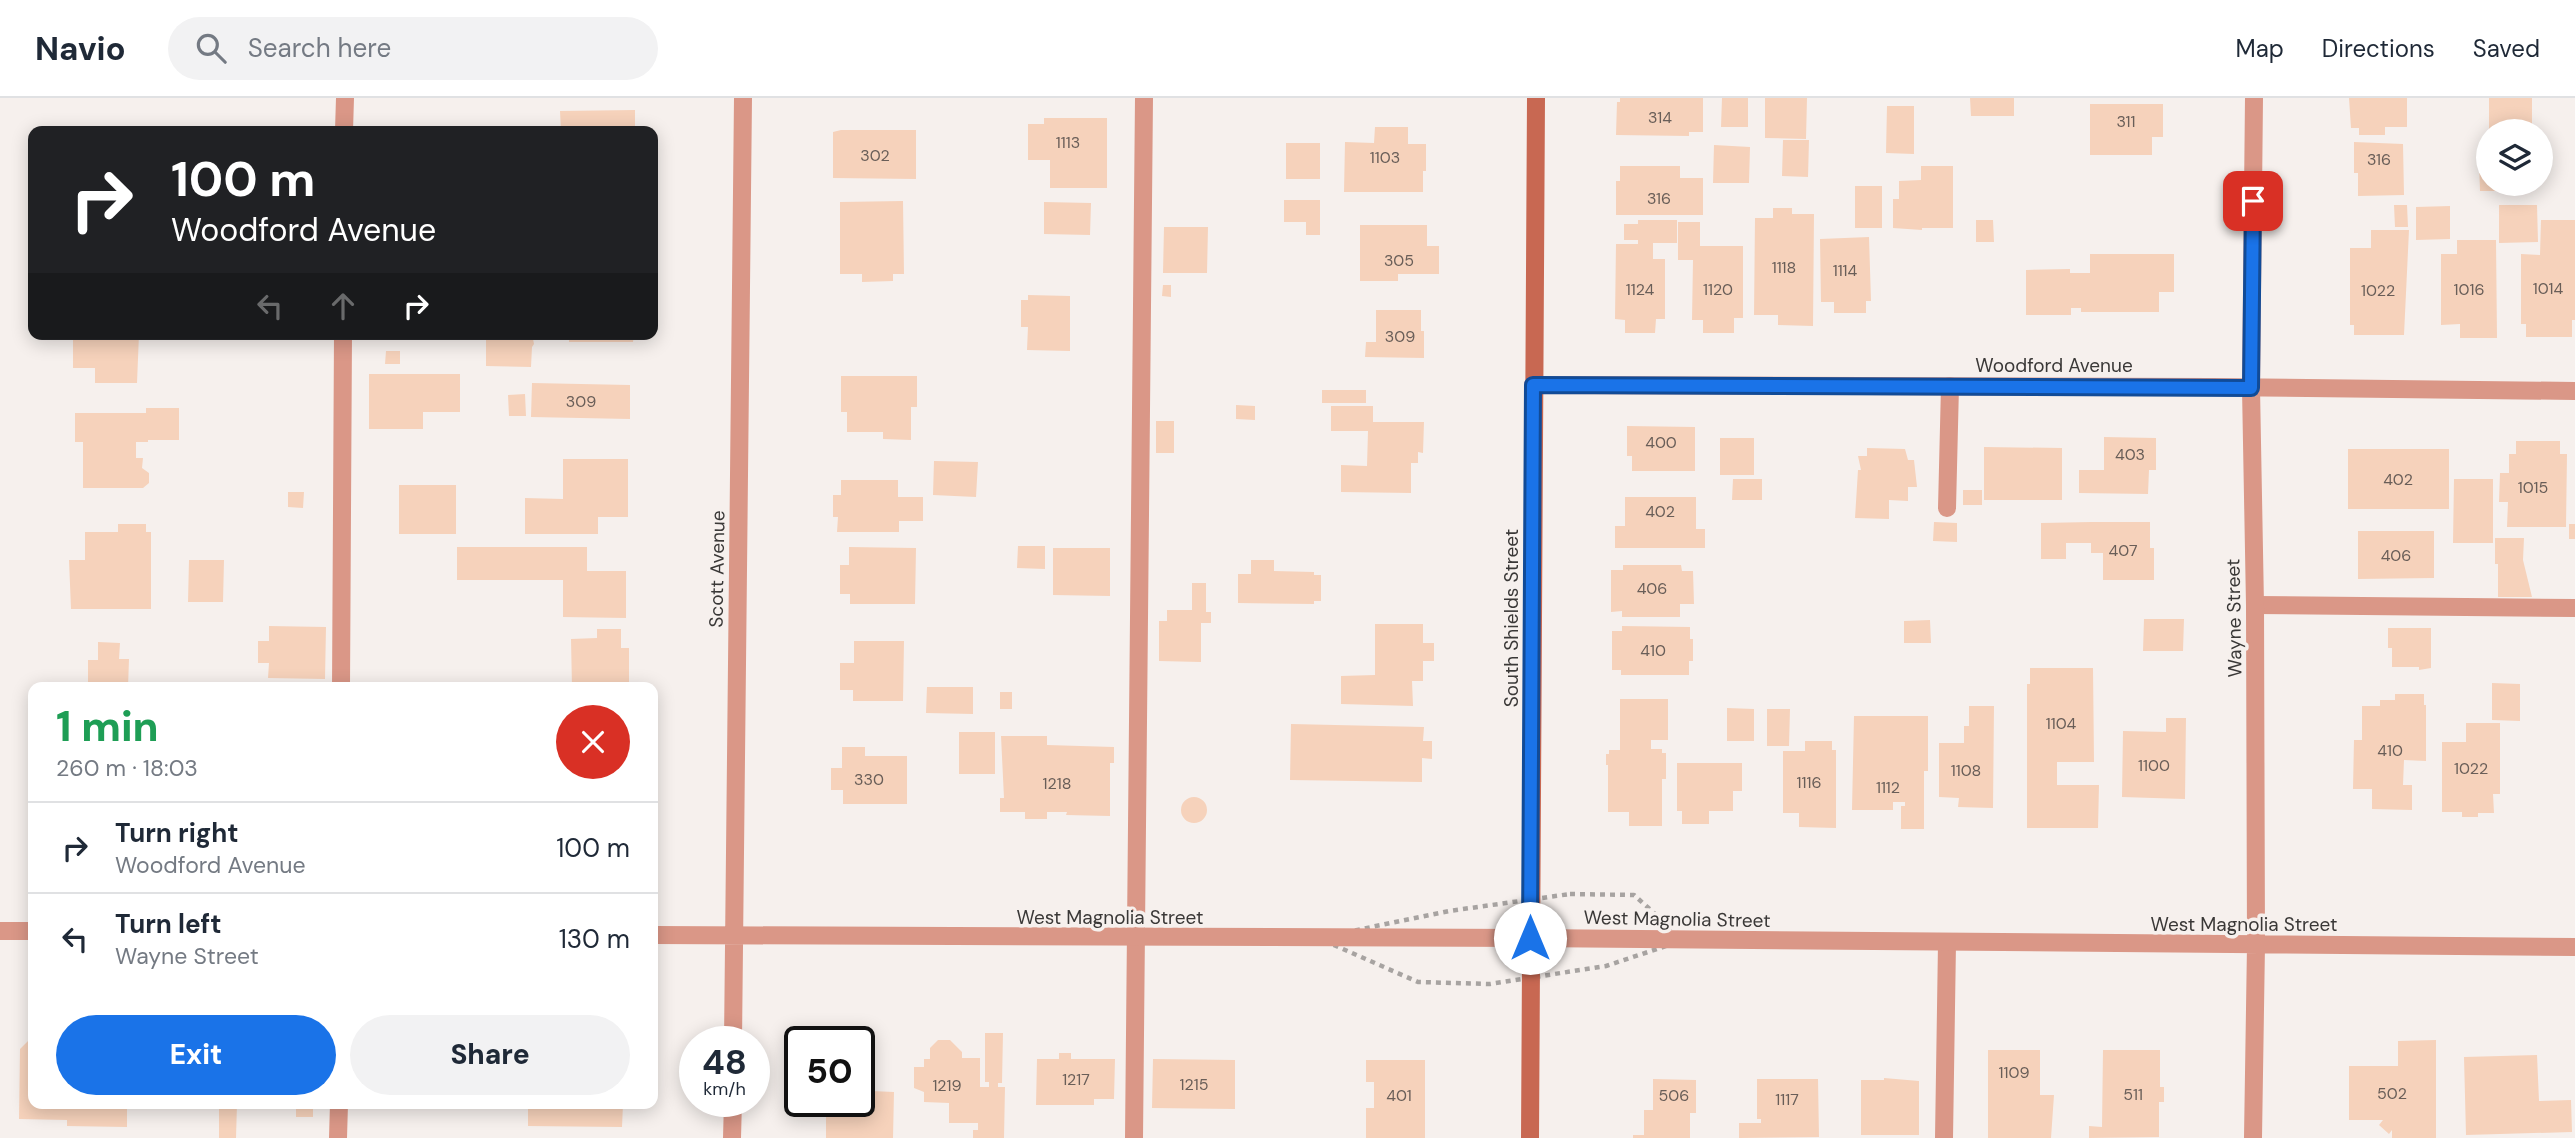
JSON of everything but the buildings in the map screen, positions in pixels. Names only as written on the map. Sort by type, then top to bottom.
[{"type":"main road","name":"South Shields Street","points":[[1530,1138],[1536,98]]},
{"type":"street","points":[[344,126],[345,98]]},
{"type":"street","name":"Scott Avenue","points":[[733,1026],[743,98]]},
{"type":"street","points":[[1134,1138],[1144,98]]},
{"type":"street","name":"Wayne Street","points":[[2253,1138],[2256,945],[2251,388],[2254,98]]},
{"type":"street","points":[[341,682],[343,340]]},
{"type":"street","name":"Woodford Avenue","points":[[1533,385],[2575,391]]},
{"type":"street","points":[[1947,508],[1950,386]]},
{"type":"street","points":[[2255,605],[2575,608]]},
{"type":"street","points":[[0,930],[28,931]]},
{"type":"street","name":"West Magnolia Street","points":[[658,935],[1530,938],[2575,947]]},
{"type":"street","points":[[1944,1138],[1947,943]]},
{"type":"street","points":[[338,1109],[338,1138]]},
{"type":"street","points":[[732,1138],[733,1117]]},
{"type":"path","points":[[1570,894],[1634,895],[1684,940]]},
{"type":"path","points":[[1318,938],[1418,982],[1490,984]]},
{"type":"route","points":[[1530,938],[1533,385],[2251,388],[2253,201]]}]
